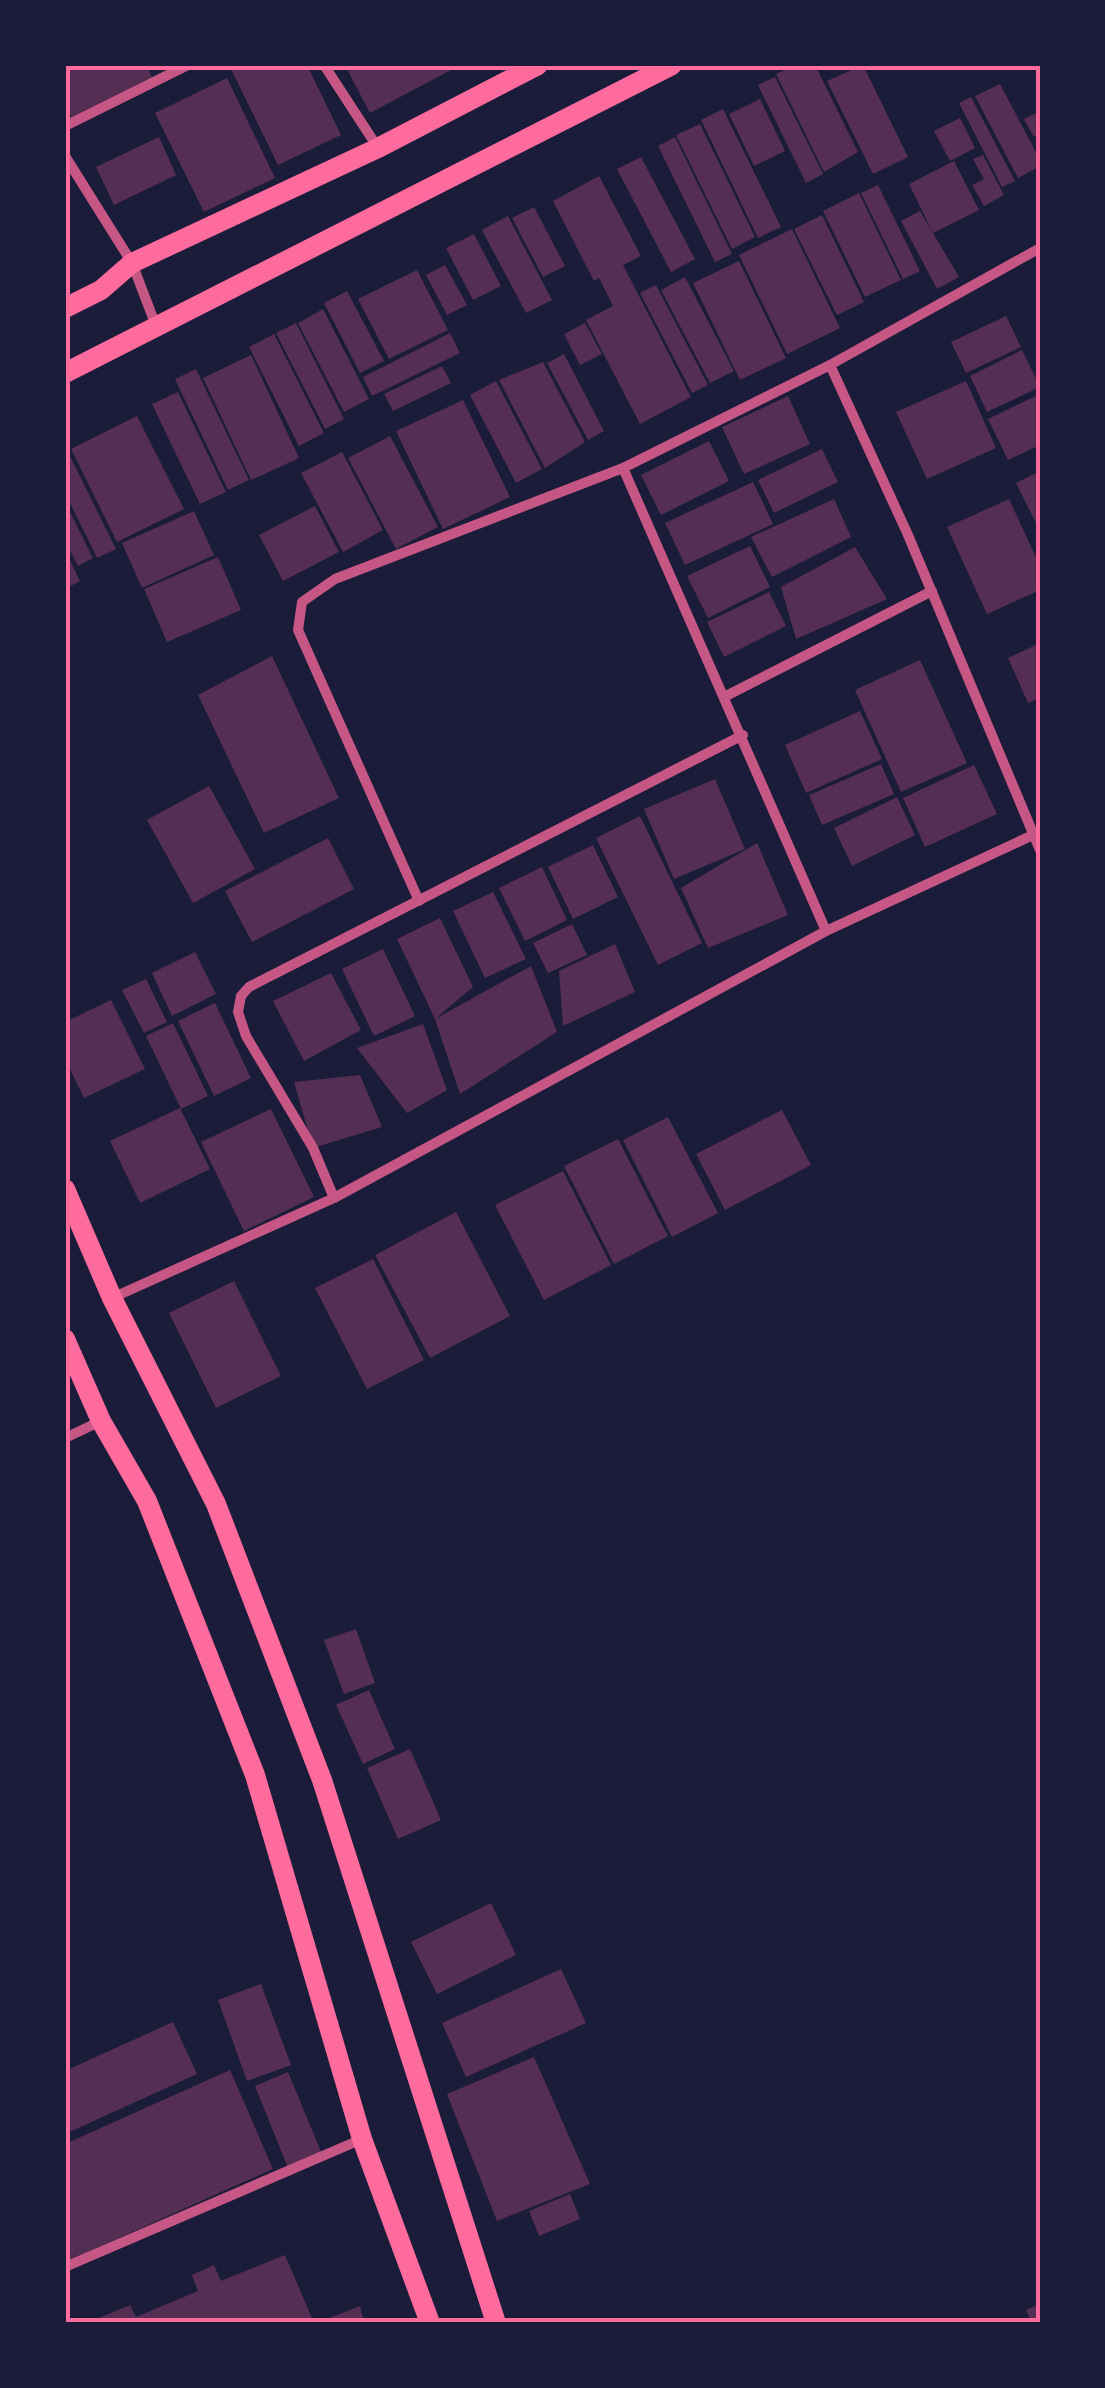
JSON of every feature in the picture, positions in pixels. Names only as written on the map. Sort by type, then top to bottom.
[{"type":"main road","points":[[65,308],[101,290],[132,263],[378,148],[538,65]]},
{"type":"main road","points":[[65,373],[672,65]]},
{"type":"main road","points":[[65,1189],[112,1298],[216,1504],[322,1780],[496,2323]]},
{"type":"main road","points":[[65,1340],[101,1420],[147,1501],[256,1775],[362,2139],[430,2323]]},
{"type":"street","points":[[65,126],[188,65]]},
{"type":"street","points":[[324,65],[378,148]]},
{"type":"street","points":[[65,156],[132,263],[156,326]]},
{"type":"street","points":[[418,901],[298,630],[302,602],[335,579],[624,468],[830,365],[1040,251]]},
{"type":"street","points":[[830,365],[932,591],[1040,850]]},
{"type":"street","points":[[624,468],[826,931]]},
{"type":"street","points":[[724,697],[932,591]]},
{"type":"street","points":[[334,1198],[313,1148],[246,1036],[238,1012],[241,996],[266,976],[742,735]]},
{"type":"street","points":[[112,1298],[334,1198],[826,931],[1033,835]]},
{"type":"street","points":[[65,1438],[101,1420]]},
{"type":"street","points":[[65,2268],[362,2139]]},
{"type":"building","points":[[146,65],[152,77],[71,117],[65,104],[65,68]]},
{"type":"building","points":[[229,65],[307,65],[341,135],[278,165]]},
{"type":"building","points":[[360,65],[449,65],[451,70],[370,113],[348,71]]},
{"type":"building","points":[[795,65],[815,65],[858,152],[824,172],[776,74]]},
{"type":"building","points":[[863,65],[908,157],[873,174],[827,81]]},
{"type":"building","points":[[775,77],[823,174],[806,183],[758,85]]},
{"type":"building","points":[[227,78],[275,178],[204,212],[155,113]]},
{"type":"building","points":[[1000,84],[1040,160],[1040,166],[1018,178],[975,96]]},
{"type":"building","points":[[971,97],[1015,181],[1002,187],[959,103]]},
{"type":"building","points":[[760,99],[785,151],[754,166],[729,114]]},
{"type":"building","points":[[723,109],[781,227],[758,238],[701,120]]},
{"type":"building","points":[[1040,111],[1040,134],[1034,137],[1024,119]]},
{"type":"building","points":[[960,118],[975,148],[950,161],[934,131]]},
{"type":"building","points":[[700,124],[755,237],[732,249],[676,135]]},
{"type":"building","points":[[159,137],[176,175],[114,205],[96,167]]},
{"type":"building","points":[[675,137],[732,254],[715,262],[658,146]]},
{"type":"building","points":[[983,155],[1004,195],[984,206],[972,185],[984,179],[973,159]]},
{"type":"building","points":[[641,157],[695,259],[671,272],[617,169]]},
{"type":"building","points":[[954,161],[979,210],[933,233],[909,184]]},
{"type":"building","points":[[599,176],[641,256],[623,265],[691,397],[640,424],[586,320],[613,306],[599,278],[594,281],[553,201]]},
{"type":"building","points":[[878,185],[920,271],[903,279],[861,193]]},
{"type":"building","points":[[859,193],[901,280],[865,297],[823,211]]},
{"type":"building","points":[[534,207],[565,266],[543,277],[512,218]]},
{"type":"building","points":[[920,211],[959,277],[937,289],[901,221]]},
{"type":"building","points":[[822,215],[864,302],[837,315],[794,229]]},
{"type":"building","points":[[508,216],[552,300],[526,313],[482,230]]},
{"type":"building","points":[[792,229],[840,328],[787,354],[739,255]]},
{"type":"building","points":[[474,234],[501,286],[473,300],[446,248]]},
{"type":"building","points":[[739,261],[786,358],[740,380],[693,283]]},
{"type":"building","points":[[445,265],[467,305],[447,315],[426,275]]},
{"type":"building","points":[[417,270],[448,330],[389,359],[358,299]]},
{"type":"building","points":[[685,277],[734,371],[710,383],[661,290]]},
{"type":"building","points":[[656,285],[708,385],[692,393],[640,293]]},
{"type":"building","points":[[347,291],[384,361],[360,373],[324,303]]},
{"type":"building","points":[[323,309],[369,399],[344,412],[298,323]]},
{"type":"building","points":[[1006,316],[1021,347],[966,373],[951,342]]},
{"type":"building","points":[[296,323],[344,419],[325,429],[276,333]]},
{"type":"building","points":[[585,323],[602,354],[580,365],[564,334]]},
{"type":"building","points":[[450,333],[460,353],[372,396],[363,377]]},
{"type":"building","points":[[274,334],[324,433],[299,446],[249,347]]},
{"type":"building","points":[[1022,350],[1040,387],[987,412],[970,376]]},
{"type":"building","points":[[564,354],[604,431],[588,440],[547,363]]},
{"type":"building","points":[[251,355],[299,458],[251,480],[203,378]]},
{"type":"building","points":[[543,362],[585,442],[545,468],[499,380]]},
{"type":"building","points":[[442,366],[451,383],[393,411],[384,394]]},
{"type":"building","points":[[196,369],[249,480],[228,490],[175,379]]},
{"type":"building","points":[[496,381],[542,469],[516,483],[470,395]]},
{"type":"building","points":[[966,381],[996,448],[927,479],[896,412]]},
{"type":"building","points":[[178,392],[226,492],[200,504],[152,404]]},
{"type":"building","points":[[1040,394],[1040,445],[1008,460],[988,419]]},
{"type":"building","points":[[788,396],[810,444],[744,474],[722,427]]},
{"type":"building","points":[[463,400],[510,497],[443,529],[396,431]]},
{"type":"building","points":[[137,416],[184,509],[117,542],[71,449]]},
{"type":"building","points":[[390,436],[438,527],[396,549],[348,458]]},
{"type":"building","points":[[709,441],[729,481],[661,515],[641,475]]},
{"type":"building","points":[[65,446],[116,549],[97,558],[65,493]]},
{"type":"building","points":[[822,449],[838,482],[774,513],[758,480]]},
{"type":"building","points":[[342,452],[383,530],[343,552],[301,473]]},
{"type":"building","points":[[1040,471],[1040,531],[1016,483]]},
{"type":"building","points":[[753,482],[773,524],[685,565],[665,523]]},
{"type":"building","points":[[834,499],[851,537],[772,577],[751,537]]},
{"type":"building","points":[[1009,499],[1040,566],[1040,590],[987,614],[947,527]]},
{"type":"building","points":[[65,502],[93,558],[78,566],[65,541]]},
{"type":"building","points":[[315,506],[339,552],[283,581],[259,535]]},
{"type":"building","points":[[194,511],[214,555],[142,588],[122,543]]},
{"type":"building","points":[[750,546],[770,587],[708,618],[687,576]]},
{"type":"building","points":[[855,547],[887,599],[796,639],[781,587]]},
{"type":"building","points":[[65,550],[80,581],[65,589]]},
{"type":"building","points":[[218,557],[241,610],[167,642],[144,589]]},
{"type":"building","points":[[769,592],[786,626],[724,657],[707,622]]},
{"type":"building","points":[[1040,643],[1040,698],[1028,703],[1008,658]]},
{"type":"building","points":[[272,656],[339,798],[264,833],[198,695]]},
{"type":"building","points":[[920,660],[967,763],[901,792],[855,690]]},
{"type":"building","points":[[860,711],[882,759],[806,793],[785,745]]},
{"type":"building","points":[[881,764],[894,794],[822,825],[809,795]]},
{"type":"building","points":[[974,765],[997,814],[925,847],[903,798]]},
{"type":"building","points":[[715,779],[745,849],[674,879],[644,809]]},
{"type":"building","points":[[209,786],[255,869],[193,903],[147,820]]},
{"type":"building","points":[[897,797],[915,835],[852,866],[834,828]]},
{"type":"building","points":[[640,816],[702,943],[658,965],[596,838]]},
{"type":"building","points":[[328,838],[354,889],[252,942],[225,891]]},
{"type":"building","points":[[757,843],[788,915],[708,948],[681,888]]},
{"type":"building","points":[[593,845],[618,897],[573,919],[548,867]]},
{"type":"building","points":[[542,867],[567,920],[525,941],[499,888]]},
{"type":"building","points":[[493,892],[526,959],[485,978],[453,911]]},
{"type":"building","points":[[440,918],[473,987],[435,1019],[397,939]]},
{"type":"building","points":[[572,924],[587,955],[548,973],[533,943]]},
{"type":"building","points":[[615,944],[635,992],[563,1026],[559,971]]},
{"type":"building","points":[[383,949],[415,1016],[374,1036],[342,969]]},
{"type":"building","points":[[195,952],[216,994],[172,1016],[152,973]]},
{"type":"building","points":[[531,966],[557,1032],[460,1094],[435,1019]]},
{"type":"building","points":[[331,973],[361,1030],[304,1061],[273,1001]]},
{"type":"building","points":[[146,979],[167,1022],[144,1033],[122,990]]},
{"type":"building","points":[[111,1000],[145,1069],[84,1098],[65,1059],[65,1022]]},
{"type":"building","points":[[215,1003],[251,1078],[214,1096],[178,1021]]},
{"type":"building","points":[[173,1023],[208,1096],[181,1109],[146,1036]]},
{"type":"building","points":[[423,1024],[447,1090],[407,1113],[357,1048]]},
{"type":"building","points":[[360,1075],[382,1127],[313,1148],[294,1082]]},
{"type":"building","points":[[180,1108],[210,1169],[140,1203],[110,1141]]},
{"type":"building","points":[[271,1109],[314,1197],[244,1231],[201,1142]]},
{"type":"building","points":[[782,1110],[811,1165],[725,1210],[696,1154]]},
{"type":"building","points":[[668,1117],[718,1213],[672,1237],[623,1140]]},
{"type":"building","points":[[618,1139],[668,1236],[614,1264],[564,1166]]},
{"type":"building","points":[[563,1171],[611,1265],[544,1300],[495,1205]]},
{"type":"building","points":[[456,1212],[510,1316],[430,1358],[375,1255]]},
{"type":"building","points":[[373,1259],[424,1360],[367,1389],[315,1288]]},
{"type":"building","points":[[234,1281],[281,1376],[216,1408],[169,1313]]},
{"type":"building","points":[[356,1629],[375,1683],[344,1694],[324,1640]]},
{"type":"building","points":[[369,1690],[395,1749],[363,1764],[336,1705]]},
{"type":"building","points":[[410,1749],[441,1820],[398,1839],[367,1768]]},
{"type":"building","points":[[491,1903],[516,1955],[437,1994],[411,1942]]},
{"type":"building","points":[[561,1969],[586,2023],[466,2077],[442,2023]]},
{"type":"building","points":[[261,1984],[291,2065],[247,2081],[218,2000]]},
{"type":"building","points":[[173,2022],[197,2074],[65,2134],[65,2071]]},
{"type":"building","points":[[534,2057],[590,2184],[497,2221],[447,2094]]},
{"type":"building","points":[[230,2070],[273,2169],[65,2262],[65,2144]]},
{"type":"building","points":[[288,2072],[322,2154],[288,2168],[255,2086]]},
{"type":"building","points":[[570,2194],[580,2219],[539,2236],[529,2211]]},
{"type":"building","points":[[285,2255],[314,2323],[87,2323],[130,2305],[136,2317],[198,2291],[192,2275],[214,2265],[221,2281]]},
{"type":"building","points":[[1040,2304],[1040,2323],[1032,2323],[1026,2310]]},
{"type":"building","points":[[360,2306],[364,2323],[316,2323]]}]
